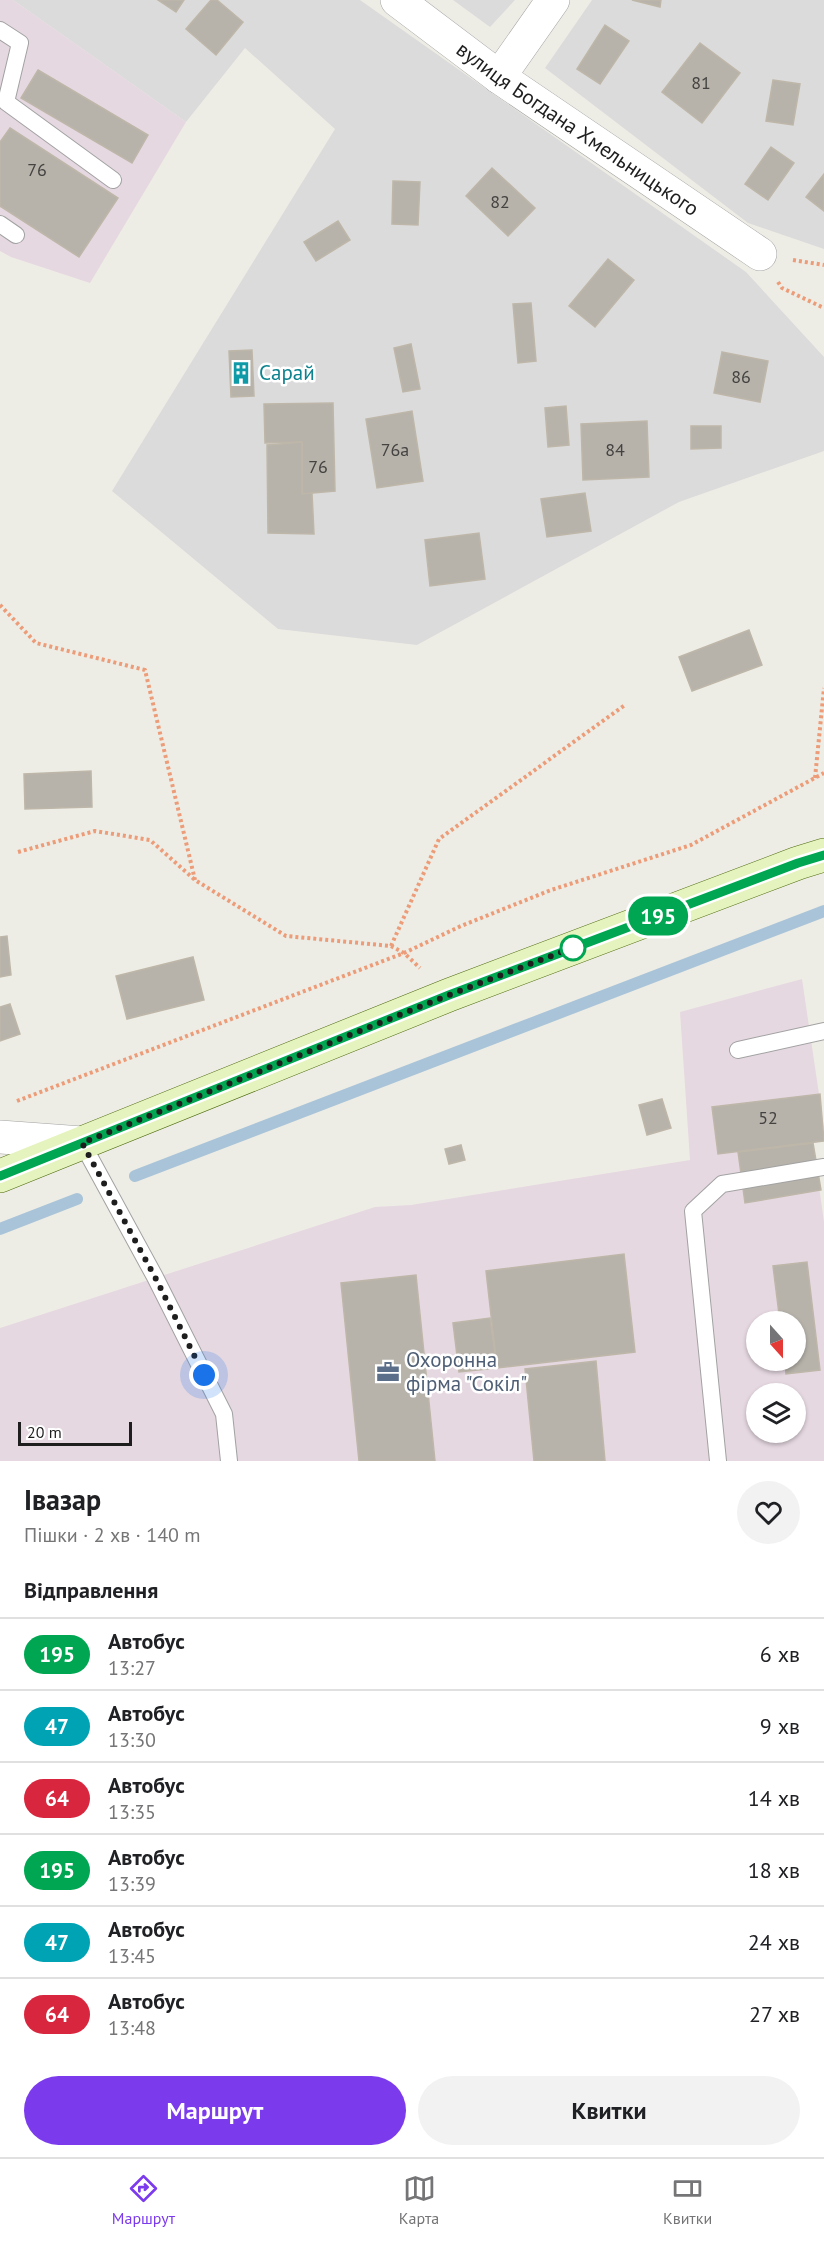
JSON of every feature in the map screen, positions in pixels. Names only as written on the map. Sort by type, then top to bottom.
[{"type":"main road","points":[[0,1176],[449,995],[824,855]]},
{"type":"street","name":"вулиця Богдана Хмельницького","points":[[397,0],[498,77],[760,254]]},
{"type":"street","points":[[498,77],[553,0]]},
{"type":"street","points":[[0,1137],[82,1143]]},
{"type":"lane","points":[[0,30],[20,43],[6,102],[113,180]]},
{"type":"lane","points":[[0,224],[16,235]]},
{"type":"lane","points":[[738,1050],[824,1032]]},
{"type":"lane","points":[[82,1143],[155,1277],[224,1414],[229,1461]]},
{"type":"lane","points":[[718,1461],[693,1211],[722,1184],[824,1167]]},
{"type":"path","points":[[760,254],[782,288],[824,308]]},
{"type":"path","points":[[0,605],[36,643],[145,670],[195,880]]},
{"type":"path","points":[[815,778],[824,688]]},
{"type":"path","points":[[391,946],[439,839],[625,705]]},
{"type":"path","points":[[11,1103],[404,953],[461,926],[551,890],[691,845],[824,773]]},
{"type":"path","points":[[18,852],[95,831],[150,840],[195,880],[286,936],[391,946],[404,953],[449,995]]},
{"type":"shaded area","points":[[0,0],[13,0],[186,122],[90,283],[11,257],[0,251]]},
{"type":"shaded area","points":[[13,0],[360,0],[746,272],[824,357],[824,451],[679,502],[417,645],[278,629],[112,491],[335,129],[245,48],[186,122]]},
{"type":"shaded area","points":[[453,0],[515,0],[490,27]]},
{"type":"shaded area","points":[[592,0],[824,0],[824,249],[748,223],[545,68]]},
{"type":"shaded area","points":[[802,979],[824,1128],[824,1141],[813,1143],[824,1222],[824,1461],[0,1461],[0,1328],[375,1207],[411,1205],[690,1160],[680,1012]]},
{"type":"building","points":[[158,0],[184,0],[176,12]]},
{"type":"building","points":[[211,0],[217,0],[243,22],[216,55],[186,29]]},
{"type":"building","points":[[632,0],[661,0],[660,7]]},
{"type":"building","points":[[605,25],[629,41],[600,84],[577,69]]},
{"type":"building","points":[[700,43],[740,73],[702,123],[662,92]]},
{"type":"building","points":[[38,70],[148,135],[132,163],[21,98]]},
{"type":"building","points":[[773,80],[800,84],[793,125],[766,121]]},
{"type":"building","points":[[10,128],[118,198],[79,257],[0,206],[0,142]]},
{"type":"building","points":[[771,147],[794,163],[768,200],[745,184]]},
{"type":"building","points":[[492,168],[535,208],[508,236],[466,196]]},
{"type":"building","points":[[824,174],[824,211],[806,197]]},
{"type":"building","points":[[393,181],[420,182],[418,225],[392,224]]},
{"type":"building","points":[[338,221],[350,240],[316,261],[304,242]]},
{"type":"building","points":[[608,259],[634,280],[595,327],[569,306]]},
{"type":"building","points":[[531,303],[536,361],[518,363],[513,304]]},
{"type":"building","points":[[411,344],[420,389],[403,392],[394,348]]},
{"type":"building","name":"Сарай","points":[[252,350],[254,396],[231,397],[229,351]]},
{"type":"building","points":[[722,352],[768,361],[760,402],[714,393]]},
{"type":"building","points":[[333,403],[335,491],[302,494],[302,442],[265,443],[264,404]]},
{"type":"building","points":[[566,406],[569,445],[548,447],[545,408]]},
{"type":"building","points":[[412,411],[423,481],[377,488],[366,419]]},
{"type":"building","points":[[647,421],[649,477],[583,480],[581,424]]},
{"type":"building","points":[[691,426],[721,426],[721,448],[691,449]]},
{"type":"building","points":[[302,442],[302,494],[312,493],[314,534],[268,533],[267,445]]},
{"type":"building","points":[[585,493],[591,531],[547,537],[541,499]]},
{"type":"building","points":[[479,533],[485,579],[430,586],[425,540]]},
{"type":"building","points":[[749,630],[762,665],[692,691],[679,657]]},
{"type":"building","points":[[91,771],[92,807],[25,809],[24,774]]},
{"type":"building","points":[[7,936],[11,975],[0,977],[0,937]]},
{"type":"building","points":[[193,957],[204,1000],[127,1019],[116,976]]},
{"type":"building","points":[[10,1004],[20,1034],[0,1041],[0,1007]]},
{"type":"building","points":[[820,1094],[824,1141],[718,1154],[712,1107]]},
{"type":"building","points":[[662,1099],[671,1128],[647,1135],[639,1105]]},
{"type":"building","points":[[813,1143],[821,1190],[745,1203],[738,1152]]},
{"type":"building","points":[[461,1145],[465,1160],[449,1164],[445,1149]]},
{"type":"building","points":[[624,1254],[635,1352],[497,1368],[486,1271]]},
{"type":"building","points":[[807,1262],[820,1370],[786,1374],[786,1371],[806,1371],[806,1311],[779,1311],[773,1266]]},
{"type":"building","name":"Охоронна фірма \"Сокіл\"","points":[[416,1275],[435,1461],[359,1461],[341,1283]]},
{"type":"building","points":[[490,1318],[497,1368],[459,1372],[453,1323]]},
{"type":"building","points":[[596,1361],[605,1461],[534,1461],[525,1369]]},
{"type":"waterway","points":[[135,1176],[824,911]]},
{"type":"waterway","points":[[0,1229],[77,1199]]},
{"type":"bus line","name":"195","points":[[0,1176],[449,995],[824,855]]},
{"type":"place","name":"Сарай","points":[[241,373]]},
{"type":"place","name":"Охоронна фірма \"Сокіл\"","points":[[388,1372]]},
{"type":"route","points":[[204,1375],[155,1277],[82,1143],[449,995],[580,945],[573,948]]}]
